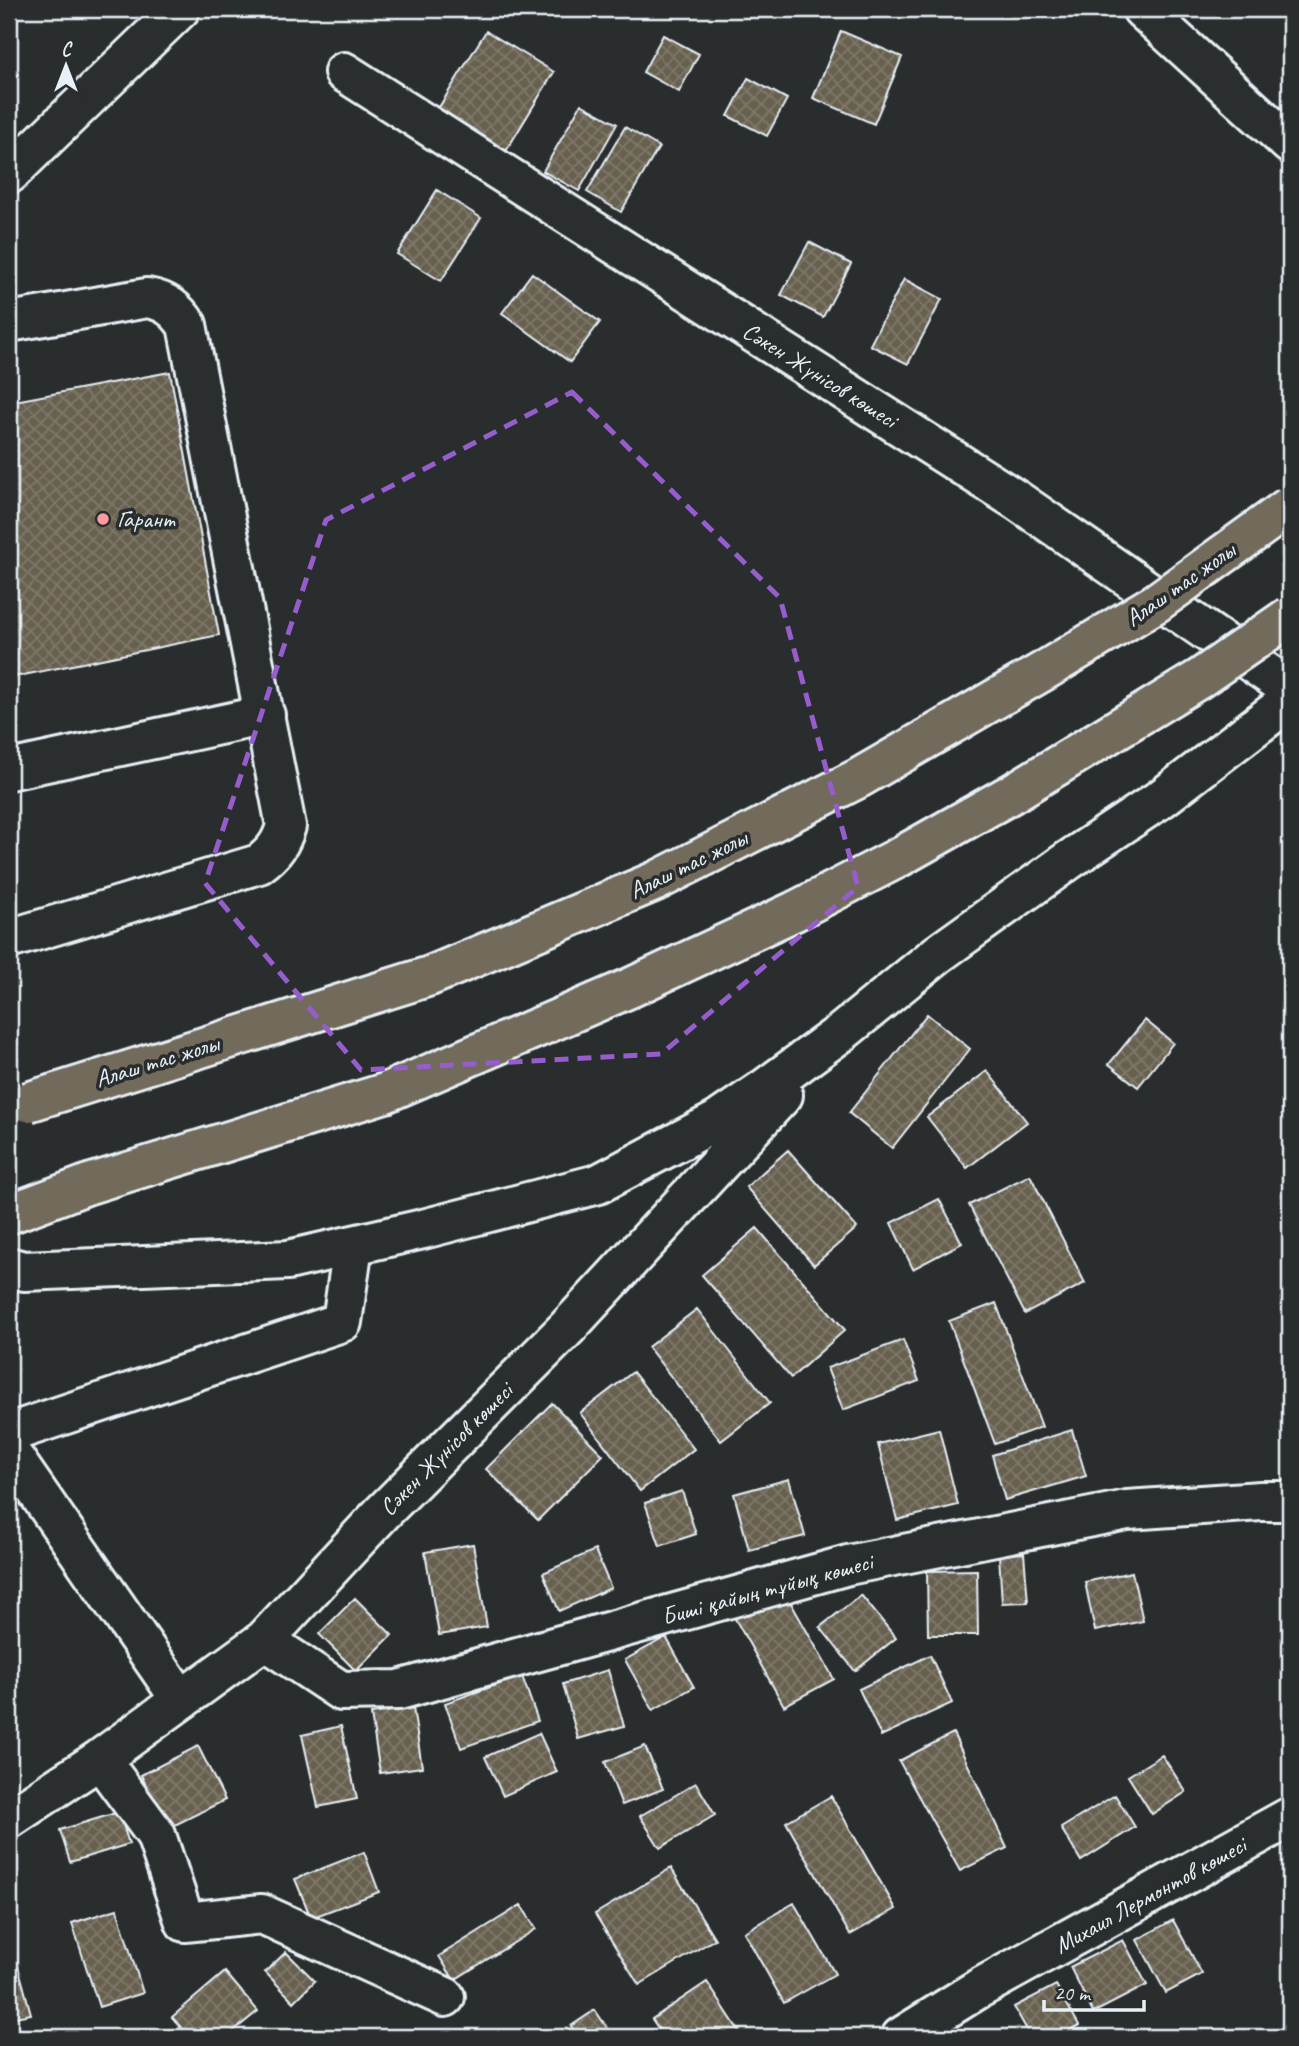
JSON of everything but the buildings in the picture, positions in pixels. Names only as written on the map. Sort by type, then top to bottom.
[{"type":"main road","name":"Алаш тас жолы","points":[[19,1105],[430,976],[656,881],[859,778],[1047,669],[1156,603],[1290,506]]},
{"type":"main road","points":[[9,1214],[89,1184],[385,1093],[632,988],[795,911],[896,859],[1011,794],[1199,679],[1290,616]]},
{"type":"street","points":[[9,174],[180,9]]},
{"type":"street","points":[[1142,9],[1290,144]]},
{"type":"street","name":"Сәкен Жүнісов көшесі","points":[[344,72],[1018,501],[1290,689]]},
{"type":"street","points":[[9,322],[147,298],[161,300],[177,311],[187,325],[286,826],[281,842],[272,854],[259,864],[9,939]]},
{"type":"street","points":[[9,1267],[24,1271],[288,1260],[598,1184],[717,1121],[842,1032],[938,954],[1069,860],[1162,798],[1290,700]]},
{"type":"street","points":[[9,770],[265,715]]},
{"type":"street","name":"Сәкен Жүнісов көшесі","points":[[9,1819],[100,1759],[264,1640],[382,1513],[567,1328],[842,1032]]},
{"type":"street","points":[[9,1433],[342,1322],[352,1245]]},
{"type":"street","points":[[9,1451],[181,1700]]},
{"type":"street","name":"Биші қайың тұйық көшесі","points":[[264,1640],[341,1691],[399,1690],[848,1565],[1127,1510],[1290,1501]]},
{"type":"street","points":[[100,1759],[156,1835],[186,1922],[262,1913],[445,1997]]},
{"type":"street","name":"Михаил Лермонтов көшесі","points":[[901,2037],[978,1989],[1290,1817]]},
{"type":"highlighted area","points":[[572,392],[780,598],[858,887],[661,1054],[361,1070],[205,883],[326,520]]},
{"type":"place","name":"Гарант","points":[[103,519]]}]
